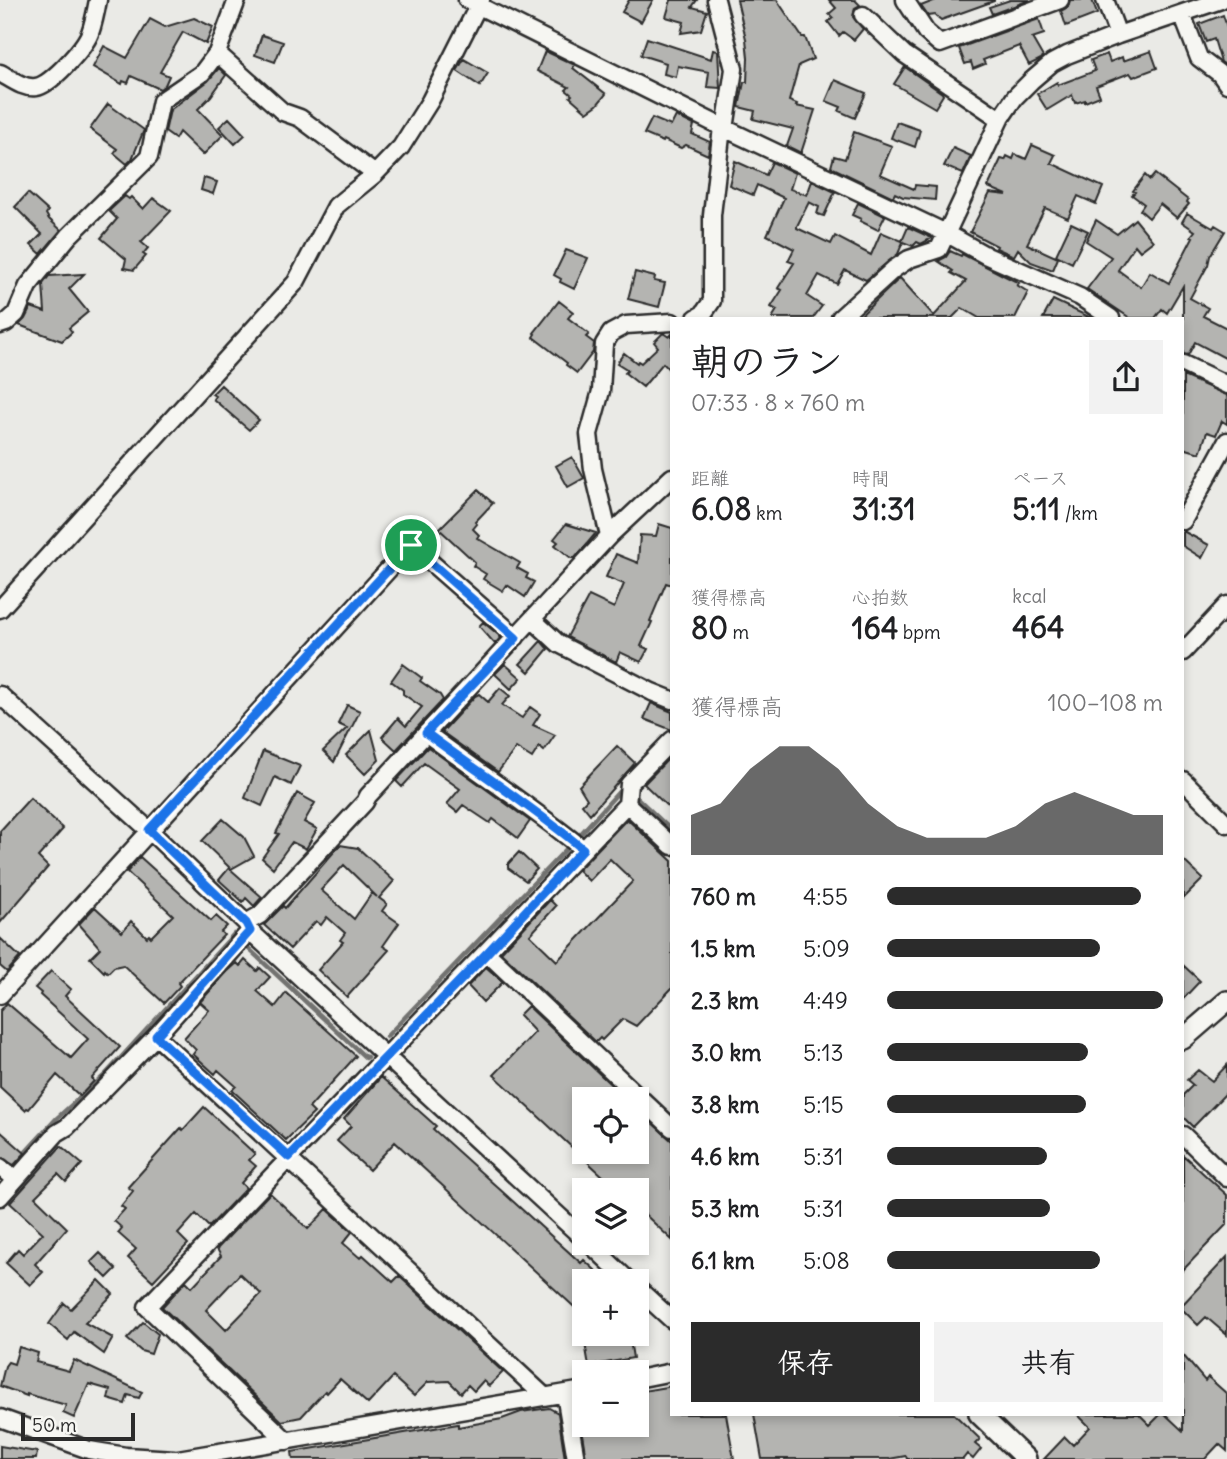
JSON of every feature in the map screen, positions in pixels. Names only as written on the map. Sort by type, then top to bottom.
[{"type":"main road","points":[[1184,1038],[1227,1001]]},
{"type":"main road","points":[[981,1416],[1026,1459]]},
{"type":"street","points":[[0,73],[23,86],[34,88],[46,83],[82,47],[90,33],[98,0]]},
{"type":"street","points":[[0,325],[16,314],[28,286],[69,236],[149,157],[161,101],[202,73],[217,53],[237,0]]},
{"type":"street","points":[[698,317],[712,301],[712,215],[734,69],[716,0]]},
{"type":"street","points":[[905,0],[926,32],[940,44],[1060,0]]},
{"type":"street","points":[[1105,0],[1118,35]]},
{"type":"street","points":[[841,317],[894,269],[909,259],[939,248],[1000,119],[1015,97],[1052,63],[1118,35],[1221,0]]},
{"type":"street","points":[[0,609],[296,282],[336,206],[375,174],[401,147],[430,101],[475,2],[723,128],[946,233],[987,256],[1080,297],[1102,316]]},
{"type":"street","points":[[1182,14],[1199,58],[1210,64],[1227,84]]},
{"type":"street","points":[[863,15],[904,54],[1000,119]]},
{"type":"street","points":[[217,53],[283,113],[300,118],[375,174]]},
{"type":"street","points":[[609,536],[593,469],[589,434],[601,391],[604,344],[611,333],[626,325],[670,322]]},
{"type":"street","points":[[1184,364],[1227,385]]},
{"type":"street","points":[[1184,519],[1227,441]]},
{"type":"street","points":[[0,1197],[8,1174],[67,1127],[156,1036],[248,927],[426,733],[609,536],[670,479]]},
{"type":"street","points":[[0,995],[411,545],[516,638]]},
{"type":"street","points":[[1184,651],[1227,605]]},
{"type":"street","points":[[532,620],[559,644],[670,699]]},
{"type":"street","points":[[0,695],[149,830],[248,927],[572,1228]]},
{"type":"street","points":[[426,733],[577,844]]},
{"type":"street","points":[[287,1441],[147,1307],[487,953],[577,844],[628,795],[670,742]]},
{"type":"street","points":[[1184,781],[1227,824]]},
{"type":"street","points":[[628,795],[670,844]]},
{"type":"street","points":[[487,953],[670,1126]]},
{"type":"street","points":[[156,1036],[544,1396]]},
{"type":"street","points":[[1184,1136],[1227,1178]]},
{"type":"street","points":[[601,1255],[616,1269]]},
{"type":"street","points":[[649,1299],[670,1318]]},
{"type":"street","points":[[649,1377],[670,1372]]},
{"type":"street","points":[[0,1418],[89,1450],[125,1456],[176,1459],[572,1393]]},
{"type":"street","points":[[565,1394],[576,1459]]},
{"type":"building","points":[[629,0],[653,0],[641,22],[622,12]]},
{"type":"building","points":[[671,0],[697,0],[692,7],[707,11],[701,30],[681,33],[684,22],[666,17]]},
{"type":"building","points":[[737,0],[777,0],[802,37],[805,37],[813,59],[799,65],[789,101],[797,104],[796,106],[815,110],[801,153],[787,146],[793,129],[753,119],[755,111],[739,107],[744,82],[747,82],[748,58]]},
{"type":"building","points":[[829,0],[855,0],[860,5],[855,8],[853,17],[863,29],[854,40],[843,32],[839,36],[828,22],[833,18],[829,14],[836,8]]},
{"type":"building","points":[[936,0],[994,1],[941,20],[935,15],[928,16],[921,6]]},
{"type":"building","points":[[1010,0],[1030,0],[992,14],[989,7]]},
{"type":"building","points":[[1070,0],[1092,0],[1097,14],[1066,26],[1061,11],[1068,7]]},
{"type":"building","points":[[1223,15],[1227,27],[1227,66],[1221,62],[1214,39],[1206,42],[1199,24]]},
{"type":"building","points":[[194,18],[213,27],[206,44],[183,32],[160,72],[169,76],[160,89],[131,76],[128,83],[123,81],[122,84],[93,67],[104,46],[127,58],[150,19],[165,27]]},
{"type":"building","points":[[1039,19],[1044,34],[1032,38],[1043,57],[1041,59],[1029,65],[1019,46],[983,60],[985,64],[973,69],[971,62],[965,64],[959,48]]},
{"type":"building","points":[[262,35],[283,42],[275,62],[255,55]]},
{"type":"building","points":[[647,38],[711,59],[713,50],[718,51],[720,88],[707,87],[709,72],[678,66],[676,77],[664,74],[666,63],[641,55]]},
{"type":"building","points":[[545,51],[575,65],[573,68],[606,94],[597,105],[587,112],[570,97],[572,95],[566,90],[569,87],[537,71]]},
{"type":"building","points":[[1151,51],[1157,68],[1133,77],[1130,73],[1096,86],[1100,96],[1085,102],[1075,103],[1072,95],[1047,110],[1037,94],[1057,82],[1058,85],[1095,71],[1091,60],[1107,54],[1110,62],[1122,57],[1123,61]]},
{"type":"building","points":[[464,59],[488,73],[480,86],[457,71]]},
{"type":"building","points":[[905,67],[942,93],[935,108],[894,84]]},
{"type":"building","points":[[219,68],[226,75],[198,109],[223,135],[203,155],[179,132],[175,139],[165,132],[170,110],[208,81]]},
{"type":"building","points":[[835,80],[866,93],[855,118],[839,111],[841,107],[826,101]]},
{"type":"building","points":[[108,104],[144,130],[132,159],[127,164],[114,153],[117,149],[90,129]]},
{"type":"building","points":[[676,116],[694,125],[692,134],[710,142],[708,155],[686,145],[681,148],[644,134],[652,118],[671,126]]},
{"type":"building","points":[[229,118],[245,135],[235,144],[219,127]]},
{"type":"building","points":[[897,122],[920,130],[915,147],[891,138]]},
{"type":"building","points":[[854,132],[892,146],[880,174],[914,189],[915,185],[936,187],[935,200],[903,197],[895,193],[893,197],[831,167],[834,156],[845,159]]},
{"type":"building","points":[[1032,145],[1055,155],[1051,163],[1103,187],[1096,204],[1078,196],[1068,218],[1045,208],[1027,244],[1058,258],[1053,270],[1031,262],[1018,249],[1014,256],[970,232],[990,193],[1007,195],[988,187],[1001,159],[1005,160],[1007,156],[1013,159],[1015,154],[1026,159]]},
{"type":"building","points":[[953,148],[971,156],[963,174],[944,166]]},
{"type":"building","points":[[735,161],[766,175],[772,162],[795,173],[790,189],[807,195],[812,181],[835,192],[824,216],[817,214],[819,207],[809,202],[797,228],[831,244],[835,236],[871,255],[881,232],[902,241],[908,227],[932,238],[921,244],[917,242],[913,246],[903,242],[898,254],[866,280],[845,270],[837,284],[819,275],[807,296],[822,306],[814,317],[773,317],[777,310],[771,307],[782,290],[778,288],[794,263],[788,261],[794,249],[767,235],[784,198],[757,185],[753,195],[729,185]]},
{"type":"building","points":[[1155,174],[1188,200],[1189,204],[1177,218],[1160,204],[1149,218],[1140,210],[1144,204],[1132,195],[1145,175],[1150,180]]},
{"type":"building","points":[[204,178],[217,182],[213,194],[201,190]]},
{"type":"building","points":[[28,193],[48,211],[46,214],[49,219],[61,230],[41,254],[31,245],[42,234],[15,207]]},
{"type":"building","points":[[125,196],[129,199],[131,197],[143,209],[153,198],[171,211],[141,242],[148,248],[143,254],[146,256],[134,270],[124,268],[126,259],[101,238],[117,219],[109,211]]},
{"type":"building","points":[[858,203],[885,216],[878,230],[852,215]]},
{"type":"building","points":[[1187,213],[1213,228],[1215,225],[1225,231],[1190,298],[1208,308],[1203,316],[1227,328],[1227,359],[1195,342],[1188,355],[1184,354],[1183,286],[1167,313],[1162,309],[1156,317],[1129,317],[1087,289],[1111,257],[1086,241],[1096,220],[1117,234],[1135,219],[1153,241],[1140,251],[1135,245],[1118,270],[1141,287],[1150,272],[1169,283],[1195,231],[1182,222]]},
{"type":"building","points":[[1071,223],[1088,231],[1072,263],[1056,255]]},
{"type":"building","points":[[566,250],[588,258],[574,289],[560,282],[561,279],[554,275]]},
{"type":"building","points":[[950,251],[961,256],[962,254],[1019,283],[1017,285],[1028,292],[1016,317],[977,317],[962,308],[953,317],[859,317],[900,278],[934,316],[966,281],[951,273],[953,271],[938,261]]},
{"type":"building","points":[[635,272],[655,277],[654,281],[665,283],[659,307],[628,299]]},
{"type":"building","points":[[84,274],[69,289],[88,312],[69,328],[72,332],[62,341],[19,325],[31,307],[45,312],[43,284],[49,276]]},
{"type":"building","points":[[1053,300],[1089,317],[1044,317]]},
{"type":"building","points":[[559,301],[573,312],[568,318],[589,334],[586,337],[594,343],[593,352],[577,373],[533,337]]},
{"type":"building","points":[[663,333],[670,336],[670,371],[663,363],[643,387],[625,373],[628,370],[617,363],[624,353],[641,363],[658,347],[654,342]]},
{"type":"building","points":[[1184,376],[1227,395],[1227,424],[1222,421],[1216,435],[1207,432],[1200,453],[1184,448]]},
{"type":"building","points":[[221,385],[259,420],[249,430],[213,399],[215,396],[212,394]]},
{"type":"building","points":[[572,457],[584,478],[568,487],[556,466]]},
{"type":"building","points":[[478,490],[493,503],[475,522],[477,524],[473,529],[479,535],[477,538],[520,563],[517,568],[528,574],[526,578],[534,582],[525,597],[507,585],[503,591],[483,579],[486,574],[473,566],[475,562],[439,529]]},
{"type":"building","points":[[566,524],[596,533],[575,558],[571,558],[555,545],[558,542],[554,539]]},
{"type":"building","points":[[659,524],[670,527],[670,584],[666,583],[650,621],[652,622],[641,646],[648,649],[641,662],[620,652],[616,662],[567,637],[589,596],[614,608],[624,584],[606,577],[616,554],[638,563],[640,535],[656,536]]},
{"type":"building","points":[[1184,532],[1209,545],[1202,558],[1184,547]]},
{"type":"building","points":[[483,622],[501,637],[495,644],[479,626]]},
{"type":"building","points":[[541,641],[548,649],[529,672],[520,664]]},
{"type":"building","points":[[403,664],[422,678],[420,681],[443,700],[396,750],[382,737],[398,718],[406,726],[422,707],[403,694],[403,690],[391,681]]},
{"type":"building","points":[[505,664],[521,678],[511,689],[495,674]]},
{"type":"building","points":[[500,688],[510,696],[502,705],[522,718],[530,707],[540,714],[533,725],[555,735],[544,751],[539,747],[532,758],[516,748],[498,772],[442,732],[475,696],[479,694],[488,702]]},
{"type":"building","points":[[651,703],[670,711],[670,729],[644,719]]},
{"type":"building","points":[[347,705],[360,711],[334,762],[323,751],[347,728],[338,724]]},
{"type":"building","points":[[371,730],[379,760],[365,774],[346,755]]},
{"type":"building","points":[[617,746],[635,763],[590,814],[582,804],[587,799],[579,786]]},
{"type":"building","points":[[428,747],[530,821],[518,838],[493,819],[490,823],[463,805],[457,812],[447,804],[460,789],[424,763],[402,787],[396,781]]},
{"type":"building","points":[[263,751],[300,766],[291,785],[275,777],[262,806],[245,798]]},
{"type":"building","points":[[670,757],[670,809],[644,784]]},
{"type":"building","points":[[297,793],[315,803],[304,822],[317,829],[306,849],[292,842],[273,868],[262,858],[279,834],[276,833]]},
{"type":"building","points":[[30,798],[63,829],[38,857],[48,867],[0,923],[0,831]]},
{"type":"building","points":[[223,819],[244,837],[254,856],[231,869],[202,841]]},
{"type":"building","points":[[627,819],[670,859],[670,990],[636,1026],[623,1019],[602,1040],[600,1038],[596,1042],[501,952],[550,900],[556,906],[530,935],[557,961],[633,881],[610,859],[589,881],[578,870]]},
{"type":"building","points":[[340,845],[358,848],[394,881],[379,898],[387,904],[382,911],[399,923],[383,946],[389,950],[347,997],[318,970],[343,942],[340,940],[345,933],[327,917],[321,925],[316,921],[290,949],[264,925],[283,906],[285,908]],"holes":[[[344,865],[377,897],[372,893],[354,919],[321,890]]]},
{"type":"building","points":[[519,852],[537,869],[526,881],[508,868],[508,864]]},
{"type":"building","points":[[140,857],[211,921],[216,916],[227,926],[221,932],[224,935],[178,983],[180,986],[164,1003],[123,965],[114,967],[108,973],[105,970],[104,972],[90,958],[100,948],[79,924],[95,907],[122,932],[131,921],[147,937],[151,937],[173,915],[127,872]]},
{"type":"building","points":[[1184,861],[1203,879],[1184,898]]},
{"type":"building","points":[[229,868],[262,897],[254,906],[246,898],[243,902],[219,880]]},
{"type":"building","points":[[0,938],[20,957],[7,972],[0,966]]},
{"type":"building","points":[[245,960],[257,971],[260,968],[270,977],[257,991],[275,1007],[286,993],[356,1056],[309,1108],[314,1113],[286,1140],[232,1090],[236,1086],[218,1070],[215,1074],[193,1054],[196,1050],[184,1038],[209,1010],[200,1002],[227,972],[237,963],[240,966]]},
{"type":"building","points":[[1184,966],[1200,981],[1184,998]]},
{"type":"building","points":[[486,967],[503,982],[483,1002],[468,986]]},
{"type":"building","points":[[51,971],[71,989],[65,996],[120,1047],[80,1096],[57,1075],[29,1109],[25,1110],[0,1087],[0,1011],[7,1003],[71,1058],[88,1039],[35,988]]},
{"type":"building","points":[[528,1006],[613,1087],[572,1087],[572,1147],[494,1075],[535,1032],[519,1015]]},
{"type":"building","points":[[1227,1065],[1227,1092],[1193,1127],[1184,1118],[1184,1094],[1193,1085],[1187,1080],[1198,1070],[1212,1081]]},
{"type":"building","points":[[381,1077],[436,1126],[433,1129],[572,1255],[581,1263],[584,1260],[594,1269],[572,1269],[572,1305],[395,1142],[369,1170],[337,1141],[351,1126],[344,1119]]},
{"type":"building","points":[[204,1107],[255,1154],[249,1160],[256,1166],[241,1183],[246,1188],[209,1227],[196,1214],[178,1234],[188,1244],[153,1281],[128,1258],[136,1249],[118,1233],[122,1228],[114,1221],[125,1209],[121,1206],[133,1191],[128,1187],[181,1128],[183,1130]]},
{"type":"building","points":[[649,1120],[670,1139],[670,1238],[649,1218],[649,1178],[605,1178],[590,1164],[649,1164]]},
{"type":"building","points":[[0,1131],[25,1153],[14,1165],[0,1157]]},
{"type":"building","points":[[61,1146],[82,1164],[66,1182],[58,1174],[35,1197],[67,1228],[35,1264],[43,1272],[30,1285],[6,1263],[18,1249],[23,1254],[43,1233],[10,1203]]},
{"type":"building","points":[[1184,1156],[1227,1195],[1227,1224],[1184,1269]]},
{"type":"building","points":[[270,1193],[308,1229],[327,1209],[352,1232],[343,1243],[360,1258],[363,1255],[393,1282],[399,1276],[503,1372],[489,1386],[483,1381],[474,1391],[468,1385],[461,1393],[449,1381],[428,1382],[414,1396],[393,1377],[368,1404],[340,1379],[301,1417],[282,1421],[162,1307],[186,1281],[192,1287],[221,1256],[217,1249]],"holes":[[[240,1274],[261,1294],[226,1330],[206,1310]]]},
{"type":"building","points":[[100,1253],[116,1269],[107,1278],[91,1262]]},
{"type":"building","points":[[1227,1257],[1227,1335],[1206,1317],[1198,1325],[1184,1311],[1184,1303]]},
{"type":"building","points":[[99,1280],[113,1294],[85,1323],[113,1338],[104,1354],[74,1332],[68,1340],[49,1324],[64,1303],[71,1309]]},
{"type":"building","points":[[143,1322],[158,1334],[151,1354],[141,1351],[127,1339]]},
{"type":"building","points":[[586,1346],[631,1346],[633,1358],[588,1360]]},
{"type":"building","points":[[19,1347],[38,1353],[36,1362],[69,1371],[74,1360],[142,1392],[139,1398],[128,1395],[125,1404],[108,1399],[110,1390],[89,1384],[74,1418],[63,1413],[66,1405],[27,1396],[0,1386],[5,1366],[8,1362],[14,1364]]},
{"type":"building","points":[[1184,1356],[1205,1381],[1208,1377],[1227,1394],[1227,1451],[1219,1444],[1205,1459],[1044,1459],[1065,1437],[1073,1445],[1090,1427],[1079,1416],[1141,1416],[1150,1425],[1159,1416],[1167,1416],[1183,1431]]},
{"type":"building","points":[[670,1386],[670,1416],[726,1416],[734,1459],[586,1459],[583,1437],[649,1437],[649,1390]]},
{"type":"building","points":[[549,1408],[558,1413],[565,1459],[293,1459],[292,1452],[458,1424],[458,1427]]},
{"type":"building","points":[[754,1416],[956,1416],[980,1439],[975,1444],[981,1449],[973,1459],[967,1454],[963,1459],[907,1459],[906,1456],[889,1459],[762,1459]]},
{"type":"building","points":[[0,1446],[37,1452],[36,1459],[0,1459]]},
{"type":"waterway","points":[[576,839],[624,786]]},
{"type":"waterway","points":[[633,794],[670,829]]},
{"type":"waterway","points":[[386,1037],[570,845]]},
{"type":"waterway","points":[[22,1156],[56,1119],[105,1075],[234,934]]},
{"type":"waterway","points":[[249,949],[367,1057]]},
{"type":"route","points":[[411,545],[516,638],[426,733],[489,781],[553,824],[583,849],[487,953],[289,1157],[156,1036],[250,931],[246,923],[149,830],[411,545]]}]
